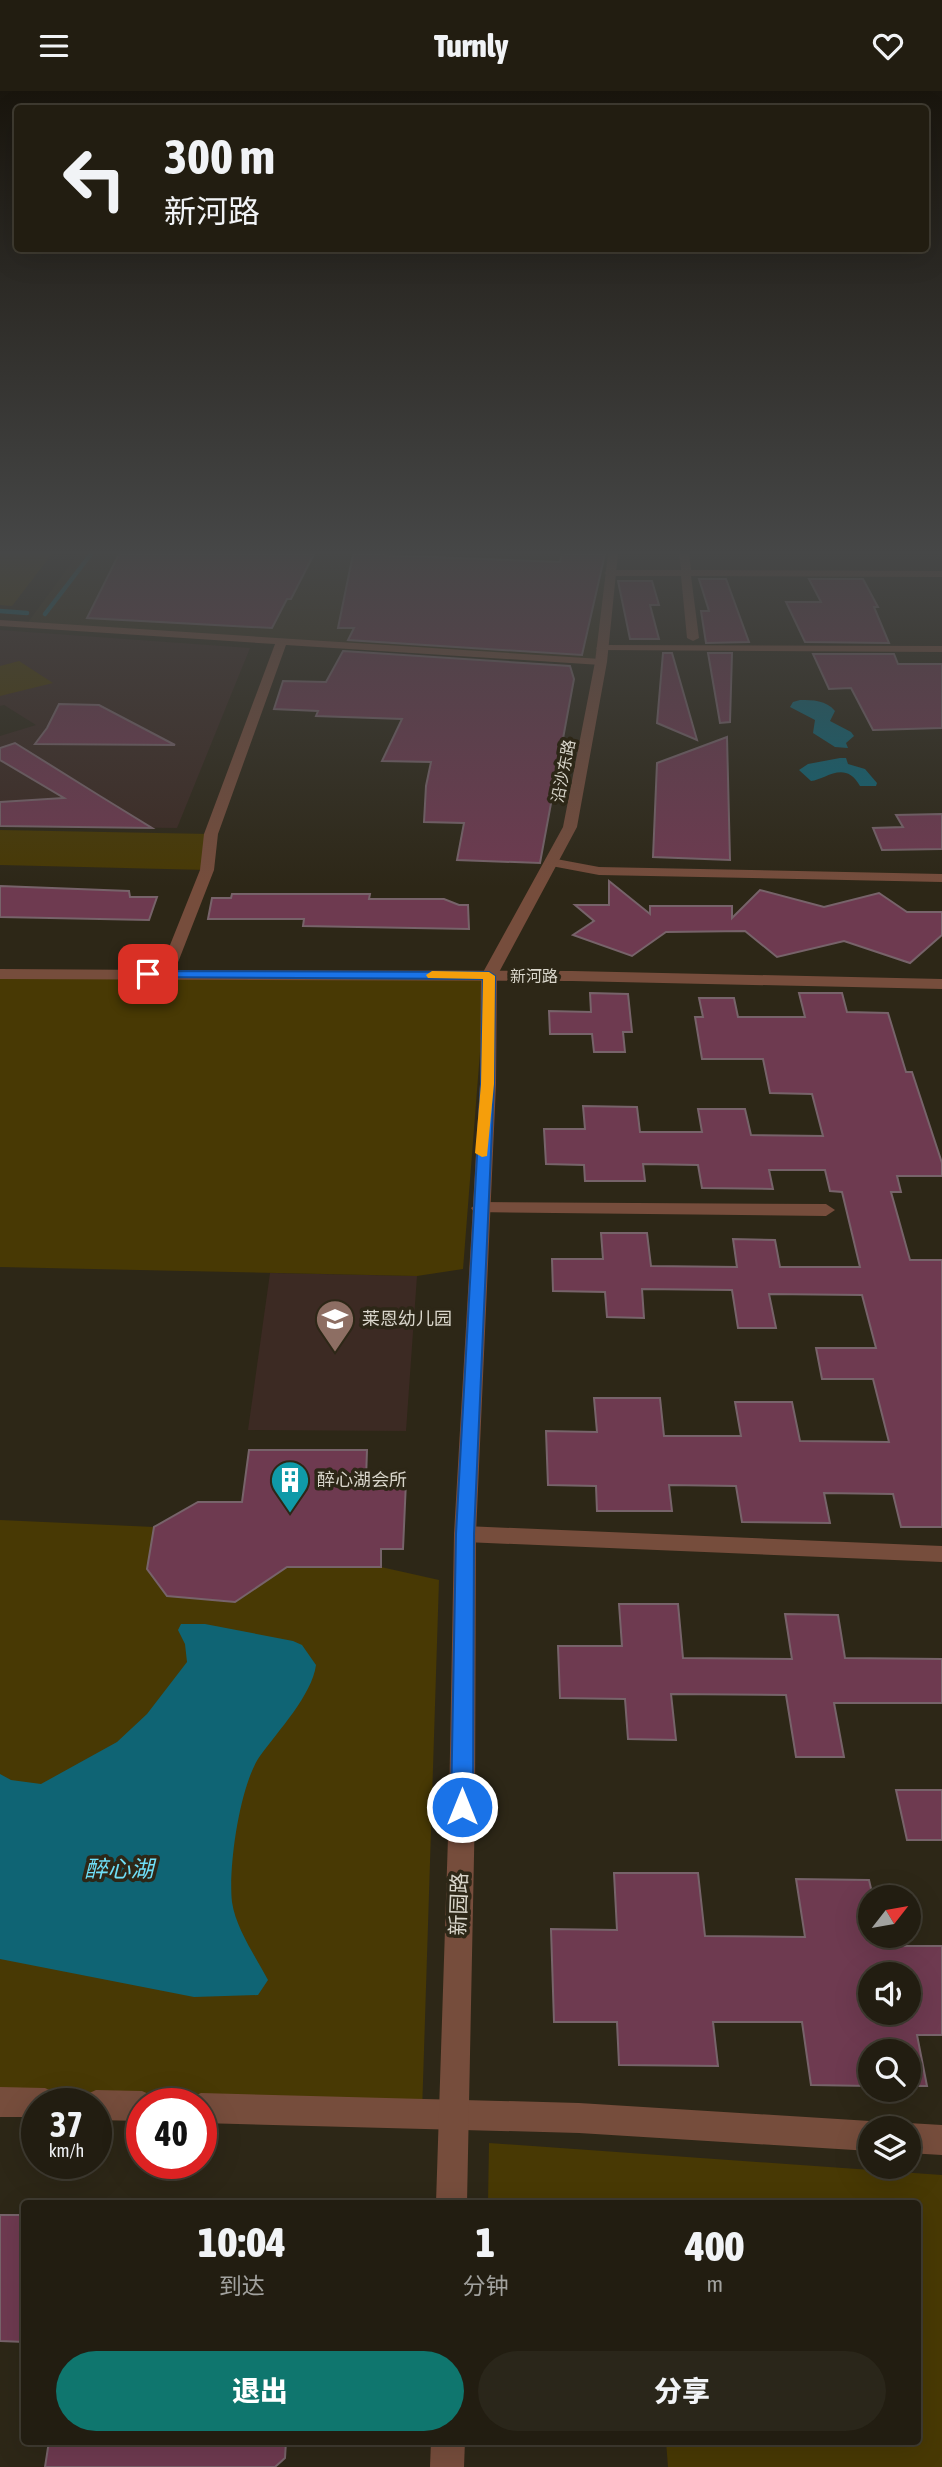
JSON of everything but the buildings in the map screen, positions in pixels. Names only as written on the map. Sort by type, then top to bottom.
[{"type":"street","points":[[166,974],[207,870],[211,834],[273,665]]},
{"type":"street","name":"沿沙东路","points":[[489,976],[570,827],[600,665]]},
{"type":"street","points":[[551,862],[599,871],[942,878]]},
{"type":"street","name":"新河路","points":[[0,974],[489,976],[942,984]]},
{"type":"street","name":"新园路","points":[[451,2200],[462,1807],[465,1534],[488,1084],[489,976]]},
{"type":"street","points":[[480,1208],[826,1210]]},
{"type":"street","points":[[465,1534],[942,1554]]},
{"type":"street","points":[[0,2102],[21,2102]]},
{"type":"street","points":[[217,2109],[579,2118],[858,2135]]},
{"type":"street","points":[[921,2139],[942,2140]]},
{"type":"street","points":[[447,2467],[448,2445]]},
{"type":"shaded area","points":[[0,665],[243,665],[177,828],[0,826],[0,736],[36,725],[4,705],[0,706]]},
{"type":"shaded area","points":[[25,665],[53,683],[0,696],[0,666]]},
{"type":"shaded area","points":[[0,830],[211,834],[207,870],[0,865]]},
{"type":"shaded area","points":[[0,973],[486,976],[463,1269],[417,1276],[0,1267]]},
{"type":"shaded area","name":"莱恩幼儿园","points":[[270,1273],[417,1276],[406,1431],[248,1430]]},
{"type":"shaded area","points":[[0,1520],[154,1527],[147,1569],[167,1596],[235,1602],[287,1567],[381,1567],[439,1580],[422,2113],[217,2104],[217,2088],[126,2088],[126,2103],[112,2103],[112,2088],[21,2088],[21,2102],[0,2102]]},
{"type":"shaded area","points":[[489,2143],[858,2169],[858,2179],[921,2179],[921,2174],[942,2175],[942,2467],[668,2467],[666,2445],[921,2445],[921,2200],[488,2200]]},
{"type":"water","points":[[819,701],[835,711],[830,721],[854,736],[846,743],[848,748],[835,747],[813,733],[815,720],[790,707],[793,702]]},
{"type":"water","points":[[846,758],[848,764],[865,769],[877,783],[876,786],[860,786],[854,778],[842,772],[811,781],[799,770],[808,764]]},
{"type":"water","name":"醉心湖","points":[[181,1624],[205,1624],[293,1641],[302,1645],[316,1665],[301,1700],[253,1769],[237,1826],[231,1887],[234,1912],[268,1980],[258,1995],[194,1997],[0,1959],[0,1774],[11,1780],[41,1784],[117,1742],[147,1714],[187,1662],[185,1644],[178,1630]]},
{"type":"slow traffic","points":[[432,975],[489,976],[486,1047],[488,1084],[482,1153]]},
{"type":"place","name":"莱恩幼儿园","points":[[335,1353]]},
{"type":"place","name":"醉心湖会所","points":[[290,1514]]},
{"type":"route","points":[[148,974],[489,976],[486,1047],[488,1084],[484,1114],[465,1534],[462,1807]]}]
